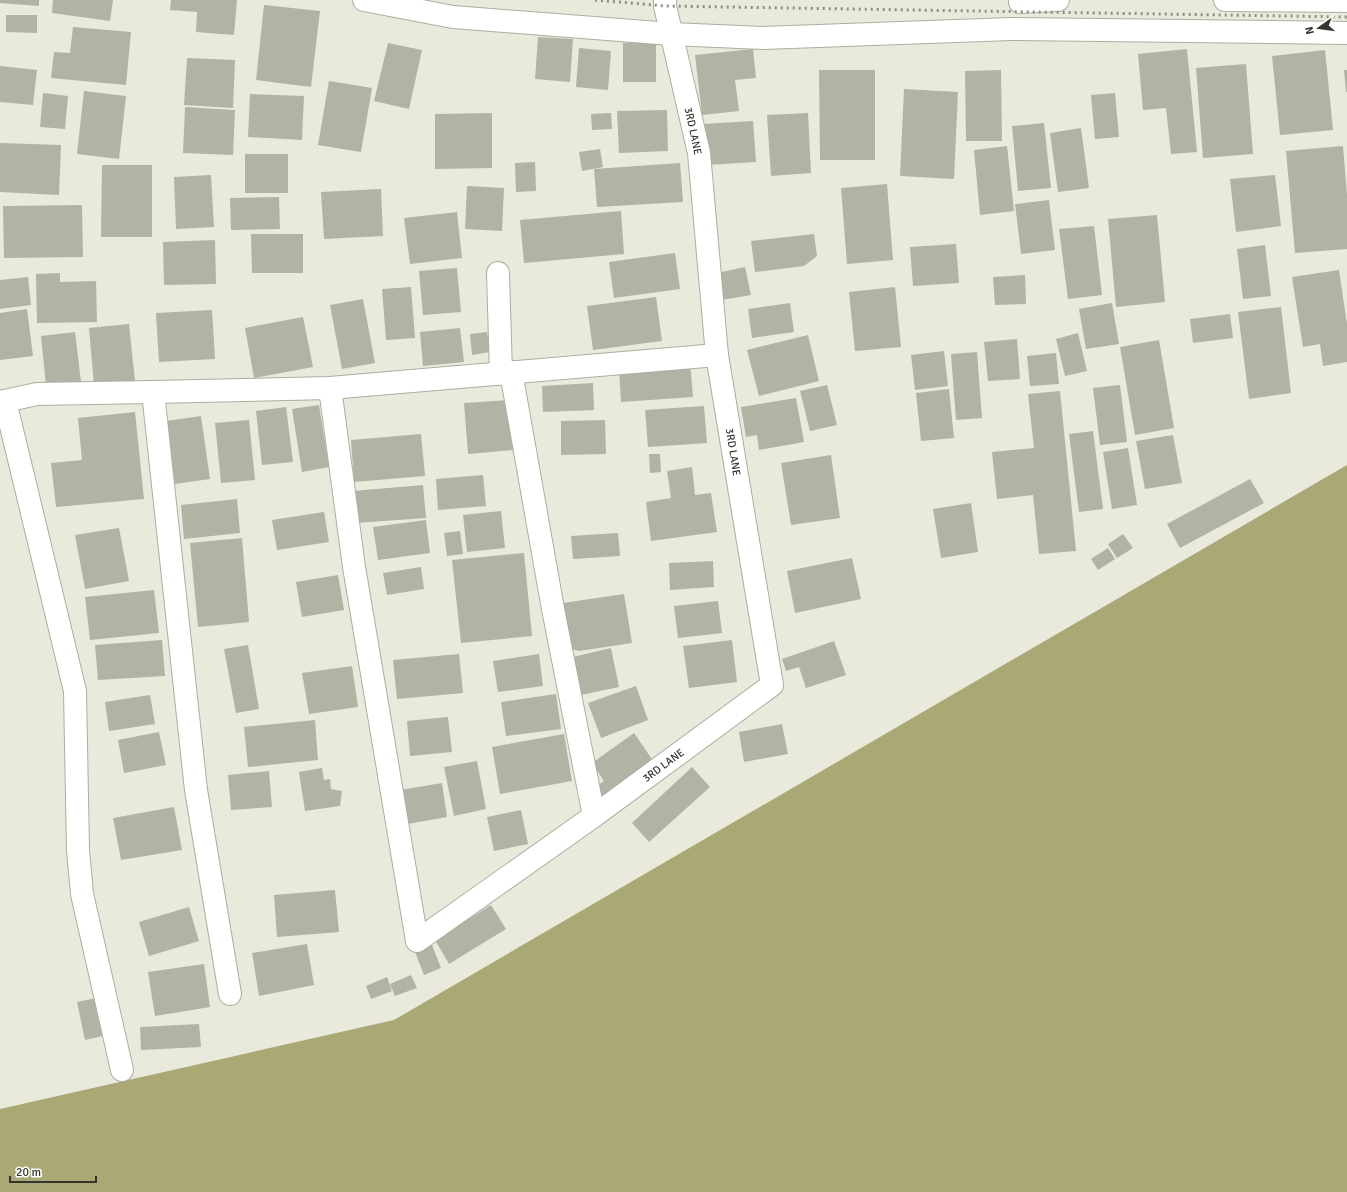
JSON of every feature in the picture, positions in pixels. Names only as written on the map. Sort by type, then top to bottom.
[{"type":"street","points":[[364,0],[453,16],[671,34],[763,38],[1011,29],[1347,33]]},
{"type":"street","name":"3RD LANE","points":[[594,816],[772,685],[717,355],[699,153],[671,34],[665,0]]},
{"type":"street","points":[[1020,2],[1058,0]]},
{"type":"street","points":[[1225,0],[1347,1]]},
{"type":"street","points":[[330,388],[354,567],[418,941],[594,816],[506,373],[498,273]]},
{"type":"street","points":[[122,1070],[82,894],[78,850],[75,691],[2,402],[37,394],[330,388],[717,355]]},
{"type":"street","points":[[153,392],[196,790],[230,994]]},
{"type":"shaded area","points":[[1347,465],[1347,1192],[0,1192],[0,1109],[394,1020]]},
{"type":"building","points":[[0,0],[39,0],[39,6],[0,3]]},
{"type":"building","points":[[53,0],[113,0],[110,21],[52,13]]},
{"type":"building","points":[[171,0],[237,0],[234,35],[196,32],[197,12],[170,10]]},
{"type":"building","points":[[264,5],[320,11],[311,87],[256,80]]},
{"type":"building","points":[[6,15],[37,15],[37,33],[6,32]]},
{"type":"building","points":[[73,27],[131,32],[126,85],[51,78],[54,52],[70,53]]},
{"type":"building","points":[[538,37],[573,39],[570,82],[535,79]]},
{"type":"building","points":[[388,43],[422,50],[409,109],[374,101]]},
{"type":"building","points":[[623,43],[656,43],[656,82],[623,82]]},
{"type":"building","points":[[579,48],[611,51],[608,90],[576,87]]},
{"type":"building","points":[[753,49],[756,78],[735,80],[739,111],[702,115],[695,55]]},
{"type":"building","points":[[1187,49],[1197,152],[1171,154],[1166,108],[1143,110],[1138,54]]},
{"type":"building","points":[[1325,50],[1333,130],[1280,135],[1272,56]]},
{"type":"building","points":[[187,58],[235,60],[233,108],[184,105]]},
{"type":"building","points":[[1246,64],[1253,154],[1203,158],[1196,68]]},
{"type":"building","points":[[0,66],[37,70],[33,105],[0,102]]},
{"type":"building","points":[[819,70],[875,70],[875,160],[820,160]]},
{"type":"building","points":[[1001,70],[1002,141],[966,141],[965,71]]},
{"type":"building","points":[[1344,70],[1347,70],[1347,92],[1346,92]]},
{"type":"building","points":[[329,81],[372,88],[361,152],[318,145]]},
{"type":"building","points":[[904,89],[958,92],[954,179],[900,176]]},
{"type":"building","points":[[84,91],[126,96],[119,159],[77,154]]},
{"type":"building","points":[[43,93],[68,96],[65,129],[40,127]]},
{"type":"building","points":[[1115,93],[1119,137],[1095,139],[1091,95]]},
{"type":"building","points":[[250,94],[304,96],[302,140],[248,137]]},
{"type":"building","points":[[185,107],[235,110],[233,155],[183,153]]},
{"type":"building","points":[[667,110],[668,151],[619,153],[617,111]]},
{"type":"building","points":[[492,113],[492,168],[435,169],[435,114]]},
{"type":"building","points":[[611,113],[612,129],[592,130],[591,114]]},
{"type":"building","points":[[808,113],[811,173],[771,176],[767,115]]},
{"type":"building","points":[[753,121],[756,162],[706,165],[703,124]]},
{"type":"building","points":[[1044,123],[1051,188],[1018,191],[1012,126]]},
{"type":"building","points":[[1081,128],[1089,188],[1058,192],[1050,133]]},
{"type":"building","points":[[0,143],[61,145],[59,195],[0,192]]},
{"type":"building","points":[[1007,146],[1014,211],[980,215],[974,150]]},
{"type":"building","points":[[1343,146],[1347,195],[1347,249],[1295,253],[1286,151]]},
{"type":"building","points":[[600,149],[603,167],[582,171],[579,152]]},
{"type":"building","points":[[245,154],[288,154],[288,193],[245,193]]},
{"type":"building","points":[[535,162],[536,191],[516,192],[515,163]]},
{"type":"building","points":[[680,163],[683,202],[597,207],[594,169]]},
{"type":"building","points":[[102,165],[152,165],[152,237],[101,237]]},
{"type":"building","points":[[211,175],[214,227],[176,229],[174,177]]},
{"type":"building","points":[[1275,175],[1281,226],[1236,232],[1230,179]]},
{"type":"building","points":[[887,184],[893,260],[847,264],[841,188]]},
{"type":"building","points":[[467,186],[504,188],[502,231],[465,229]]},
{"type":"building","points":[[381,189],[383,236],[324,239],[321,192]]},
{"type":"building","points":[[279,197],[280,229],[231,230],[230,198]]},
{"type":"building","points":[[1049,200],[1055,250],[1021,254],[1015,204]]},
{"type":"building","points":[[82,205],[83,257],[4,258],[3,206]]},
{"type":"building","points":[[621,211],[624,254],[524,263],[520,220]]},
{"type":"building","points":[[457,212],[462,258],[410,264],[404,218]]},
{"type":"building","points":[[1157,215],[1165,302],[1116,307],[1108,219]]},
{"type":"building","points":[[1094,226],[1102,295],[1068,299],[1059,229]]},
{"type":"building","points":[[251,234],[303,234],[303,273],[252,273]]},
{"type":"building","points":[[814,234],[817,256],[804,266],[755,272],[751,241]]},
{"type":"building","points":[[215,240],[216,284],[164,285],[163,242]]},
{"type":"building","points":[[956,244],[959,283],[913,286],[910,247]]},
{"type":"building","points":[[1265,245],[1271,296],[1243,299],[1237,249]]},
{"type":"building","points":[[675,253],[680,289],[614,298],[609,262]]},
{"type":"building","points":[[745,267],[751,295],[722,300],[717,273]]},
{"type":"building","points":[[457,268],[461,312],[423,315],[419,271]]},
{"type":"building","points":[[1339,270],[1347,324],[1347,362],[1323,366],[1320,344],[1303,347],[1292,277]]},
{"type":"building","points":[[60,273],[60,282],[96,281],[97,322],[37,323],[36,274]]},
{"type":"building","points":[[1025,275],[1026,304],[995,305],[993,277]]},
{"type":"building","points":[[28,277],[31,305],[0,309],[0,280]]},
{"type":"building","points":[[411,287],[415,338],[386,340],[382,289]]},
{"type":"building","points":[[895,287],[901,347],[855,351],[849,292]]},
{"type":"building","points":[[656,297],[662,341],[593,350],[587,306]]},
{"type":"building","points":[[363,299],[375,363],[342,369],[330,305]]},
{"type":"building","points":[[790,303],[794,332],[752,338],[748,309]]},
{"type":"building","points":[[1112,303],[1119,344],[1086,349],[1079,309]]},
{"type":"building","points":[[1281,307],[1291,393],[1249,399],[1238,312]]},
{"type":"building","points":[[27,309],[33,356],[0,360],[0,313]]},
{"type":"building","points":[[212,310],[215,359],[159,362],[156,313]]},
{"type":"building","points":[[1230,314],[1233,338],[1193,343],[1190,319]]},
{"type":"building","points":[[303,317],[313,367],[254,378],[245,328]]},
{"type":"building","points":[[129,324],[135,381],[94,385],[89,328]]},
{"type":"building","points":[[460,328],[464,362],[423,366],[420,332]]},
{"type":"building","points":[[75,332],[81,382],[46,386],[41,336]]},
{"type":"building","points":[[487,332],[490,352],[472,355],[470,334]]},
{"type":"building","points":[[1078,333],[1087,371],[1065,376],[1056,339]]},
{"type":"building","points":[[808,335],[819,381],[759,396],[747,350]]},
{"type":"building","points":[[1017,339],[1020,379],[988,381],[984,342]]},
{"type":"building","points":[[1159,340],[1174,428],[1135,435],[1120,347]]},
{"type":"building","points":[[944,351],[948,386],[915,390],[911,355]]},
{"type":"building","points":[[977,352],[982,418],[956,420],[951,354]]},
{"type":"building","points":[[1056,353],[1059,384],[1030,386],[1027,356]]},
{"type":"building","points":[[690,362],[693,397],[621,402],[619,367]]},
{"type":"building","points":[[593,383],[594,410],[543,412],[542,386]]},
{"type":"building","points":[[827,385],[837,425],[810,431],[800,391]]},
{"type":"building","points":[[1120,385],[1127,442],[1100,445],[1093,388]]},
{"type":"building","points":[[949,389],[954,438],[921,441],[916,393]]},
{"type":"building","points":[[1060,391],[1076,551],[1039,554],[1033,495],[997,499],[992,452],[1034,448],[1028,394]]},
{"type":"building","points":[[796,398],[804,442],[759,450],[757,435],[746,437],[741,407]]},
{"type":"building","points":[[509,400],[514,450],[468,454],[464,403]]},
{"type":"building","points":[[319,405],[329,467],[302,472],[292,409]]},
{"type":"building","points":[[704,406],[707,443],[648,447],[645,410]]},
{"type":"building","points":[[286,407],[293,462],[262,465],[256,411]]},
{"type":"building","points":[[135,412],[144,499],[56,507],[51,463],[82,460],[78,418]]},
{"type":"building","points":[[201,416],[210,479],[175,484],[166,421]]},
{"type":"building","points":[[249,420],[255,480],[221,483],[215,423]]},
{"type":"building","points":[[605,420],[606,454],[561,455],[561,421]]},
{"type":"building","points":[[1093,431],[1103,509],[1079,512],[1069,434]]},
{"type":"building","points":[[421,434],[425,476],[354,482],[351,440]]},
{"type":"building","points":[[1173,435],[1182,483],[1145,489],[1136,441]]},
{"type":"building","points":[[1128,448],[1137,505],[1112,509],[1103,452]]},
{"type":"building","points":[[649,454],[660,454],[661,472],[650,473]]},
{"type":"building","points":[[831,455],[840,518],[791,525],[781,463]]},
{"type":"building","points":[[692,467],[695,495],[711,493],[717,532],[651,541],[646,502],[671,498],[667,471]]},
{"type":"building","points":[[483,475],[486,506],[438,510],[436,479]]},
{"type":"building","points":[[1250,479],[1264,503],[1180,548],[1167,524]]},
{"type":"building","points":[[423,485],[426,518],[355,523],[353,491]]},
{"type":"building","points":[[237,499],[240,533],[184,539],[181,505]]},
{"type":"building","points":[[971,503],[978,552],[941,558],[933,509]]},
{"type":"building","points":[[501,511],[505,548],[467,552],[463,515]]},
{"type":"building","points":[[324,512],[329,542],[277,550],[272,520]]},
{"type":"building","points":[[426,520],[430,553],[378,560],[373,527]]},
{"type":"building","points":[[119,528],[129,581],[85,589],[75,535]]},
{"type":"building","points":[[460,531],[463,554],[447,556],[444,533]]},
{"type":"building","points":[[618,533],[620,556],[573,559],[571,536]]},
{"type":"building","points":[[1123,534],[1133,548],[1117,558],[1108,544]]},
{"type":"building","points":[[242,538],[249,622],[198,627],[190,543]]},
{"type":"building","points":[[1108,548],[1115,559],[1098,570],[1091,559]]},
{"type":"building","points":[[524,553],[532,636],[461,643],[452,560]]},
{"type":"building","points":[[852,558],[861,599],[795,613],[787,571]]},
{"type":"building","points":[[713,561],[714,587],[670,590],[669,563]]},
{"type":"building","points":[[421,567],[424,589],[387,595],[383,573]]},
{"type":"building","points":[[338,575],[344,610],[302,617],[296,582]]},
{"type":"building","points":[[154,590],[159,633],[90,640],[85,597]]},
{"type":"building","points":[[624,594],[632,643],[579,651],[570,649],[563,603]]},
{"type":"building","points":[[718,601],[722,633],[678,638],[674,606]]},
{"type":"building","points":[[162,640],[165,676],[98,680],[95,645]]},
{"type":"building","points":[[732,640],[737,682],[689,688],[683,646]]},
{"type":"building","points":[[834,641],[846,675],[806,688],[799,667],[786,671],[782,659]]},
{"type":"building","points":[[248,645],[259,709],[236,713],[224,649]]},
{"type":"building","points":[[611,648],[619,687],[581,695],[573,657]]},
{"type":"building","points":[[459,654],[463,693],[397,699],[393,660]]},
{"type":"building","points":[[539,654],[543,686],[498,692],[493,661]]},
{"type":"building","points":[[352,666],[358,707],[309,714],[302,673]]},
{"type":"building","points":[[636,686],[648,720],[601,738],[588,703]]},
{"type":"building","points":[[556,694],[561,729],[506,736],[501,702]]},
{"type":"building","points":[[150,695],[155,724],[109,731],[105,702]]},
{"type":"building","points":[[448,717],[452,752],[410,756],[407,721]]},
{"type":"building","points":[[315,720],[318,760],[248,767],[244,727]]},
{"type":"building","points":[[782,724],[788,754],[744,762],[739,732]]},
{"type":"building","points":[[159,732],[166,765],[124,773],[118,740]]},
{"type":"building","points":[[634,733],[656,765],[604,802],[594,788],[604,781],[592,763]]},
{"type":"building","points":[[564,734],[572,781],[500,794],[492,747]]},
{"type":"building","points":[[477,761],[486,809],[454,816],[444,767]]},
{"type":"building","points":[[692,767],[710,787],[649,842],[632,823]]},
{"type":"building","points":[[322,768],[324,780],[330,779],[331,789],[342,791],[340,806],[305,811],[299,772]]},
{"type":"building","points":[[269,771],[272,807],[231,810],[228,775]]},
{"type":"building","points":[[442,783],[447,817],[402,825],[395,791]]},
{"type":"building","points":[[174,807],[182,850],[121,860],[113,818]]},
{"type":"building","points":[[521,810],[528,844],[494,851],[487,817]]},
{"type":"building","points":[[335,890],[339,932],[277,937],[274,895]]},
{"type":"building","points":[[491,905],[506,929],[449,964],[435,940]]},
{"type":"building","points":[[189,907],[199,941],[149,956],[139,922]]},
{"type":"building","points":[[307,944],[314,985],[259,996],[252,953]]},
{"type":"building","points":[[432,945],[441,968],[424,975],[415,952]]},
{"type":"building","points":[[204,964],[210,1007],[155,1016],[148,972]]},
{"type":"building","points":[[411,975],[417,988],[395,996],[390,984]]},
{"type":"building","points":[[387,977],[392,991],[371,999],[366,986]]},
{"type":"building","points":[[96,998],[103,1036],[85,1040],[77,1002]]},
{"type":"building","points":[[199,1024],[201,1047],[141,1050],[140,1027]]},
{"type":"railway","points":[[595,0],[665,6],[1347,17]]}]
